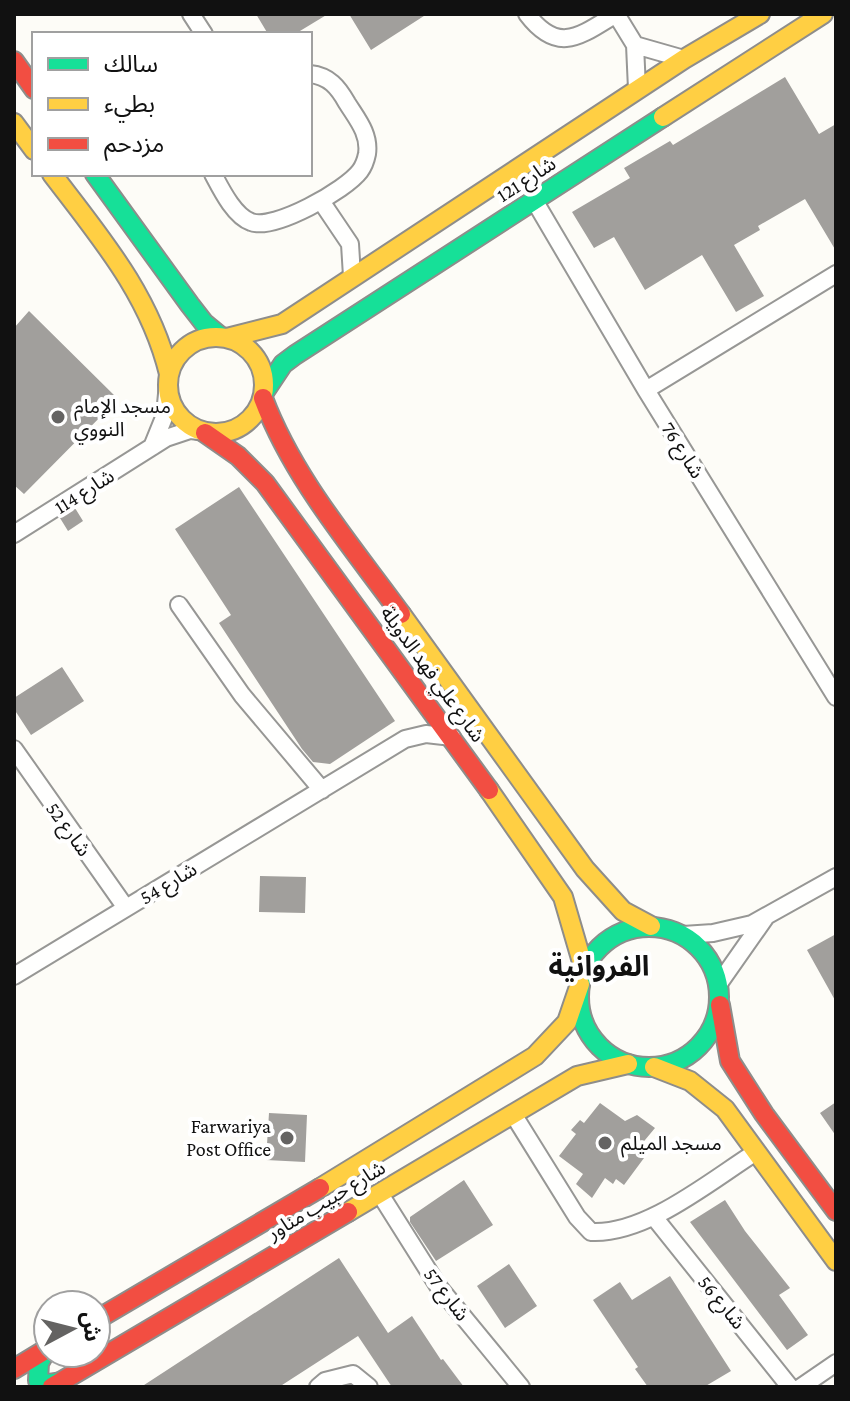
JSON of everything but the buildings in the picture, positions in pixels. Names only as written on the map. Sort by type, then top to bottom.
[{"type":"main road","name":"شارع 121","points":[[224,337],[282,324],[637,89],[760,14]]},
{"type":"main road","name":"شارع 121","points":[[264,395],[283,364],[295,355],[823,14]]},
{"type":"main road","points":[[14,61],[32,86]]},
{"type":"main road","points":[[14,123],[32,147]]},
{"type":"main road","points":[[53,176],[139,296],[160,340],[169,398],[176,412],[186,423],[202,432],[229,432],[241,428],[258,410],[264,395],[264,377],[252,352],[204,323],[96,176]]},
{"type":"main road","points":[[168,378],[174,361],[194,342],[207,337],[224,337]]},
{"type":"main road","name":"شارع علي فهد الدويلة","points":[[264,395],[277,435],[294,465],[585,869],[623,911],[651,926]]},
{"type":"main road","name":"شارع علي فهد الدويلة","points":[[202,432],[238,456],[265,483],[452,737],[563,897],[578,943],[582,977]]},
{"type":"main road","points":[[836,1211],[764,1114],[730,1061],[718,992],[706,957],[683,935],[651,926],[630,929],[611,937],[595,951],[582,977],[578,1001],[589,1034],[599,1047],[628,1064],[654,1067],[690,1081],[725,1109],[836,1261]]},
{"type":"main road","name":"شارع حبيب مناور","points":[[112,1311],[306,1197],[535,1056],[567,1022],[582,977]]},
{"type":"main road","points":[[654,1067],[675,1062],[699,1045],[715,1019],[718,992]]},
{"type":"main road","name":"شارع حبيب مناور","points":[[56,1384],[577,1076],[628,1064]]},
{"type":"main road","points":[[472,1093],[482,1092],[491,1096],[497,1104],[495,1123]]},
{"type":"main road","points":[[751,1144],[748,1122],[764,1114]]},
{"type":"main road","points":[[14,1369],[32,1358]]},
{"type":"main road","points":[[39,1369],[38,1380],[56,1384]]},
{"type":"street","points":[[191,14],[203,32]]},
{"type":"street","points":[[527,14],[541,32],[552,38],[581,36],[616,14],[635,45],[637,89]]},
{"type":"street","points":[[635,45],[684,59]]},
{"type":"street","points":[[214,176],[240,215],[249,222],[264,225],[321,201],[360,172],[366,156],[364,129],[338,87],[323,77],[312,74]]},
{"type":"street","name":"شارع 76","points":[[534,200],[646,390],[836,697]]},
{"type":"street","points":[[321,201],[350,244],[352,276]]},
{"type":"street","points":[[350,244],[382,257]]},
{"type":"street","points":[[646,390],[836,274]]},
{"type":"street","points":[[152,447],[165,415],[168,378]]},
{"type":"street","name":"شارع 114","points":[[14,534],[152,447],[180,433],[202,432]]},
{"type":"street","points":[[179,605],[242,695],[322,790]]},
{"type":"street","name":"شارع 54","points":[[14,976],[405,739],[426,734],[452,737]]},
{"type":"street","name":"شارع 52","points":[[14,749],[126,908]]},
{"type":"street","points":[[683,935],[752,924],[836,877]]},
{"type":"street","points":[[718,992],[765,917]]},
{"type":"street","points":[[513,1114],[577,1217],[591,1232],[604,1233],[627,1228],[654,1217],[751,1144]]},
{"type":"street","name":"شارع 57","points":[[380,1194],[438,1286],[521,1387]]},
{"type":"street","name":"شارع 56","points":[[654,1217],[790,1387]]},
{"type":"street","points":[[801,1387],[836,1363]]},
{"type":"street","points":[[318,1387],[325,1381],[353,1374],[369,1387]]},
{"type":"traffic: fast","points":[[265,391],[283,364],[295,355],[663,117]]},
{"type":"traffic: fast","points":[[96,176],[190,305],[204,323],[221,337]]},
{"type":"traffic: fast","points":[[649,927],[676,932],[699,947],[714,970],[719,997],[714,1024],[699,1047],[676,1062],[649,1067],[622,1062],[599,1047],[584,1024],[579,997],[584,970],[599,947],[622,932],[649,927]]},
{"type":"traffic: fast","points":[[39,1369],[38,1380],[48,1384],[61,1382]]},
{"type":"traffic: slow","points":[[227,338],[282,324],[684,59],[760,14]]},
{"type":"traffic: slow","points":[[663,117],[823,14]]},
{"type":"traffic: slow","points":[[14,123],[32,147]]},
{"type":"traffic: slow","points":[[54,176],[105,244],[136,293],[149,318],[169,374]]},
{"type":"traffic: slow","points":[[216,337],[235,340],[250,351],[261,366],[264,385],[261,404],[250,419],[235,430],[216,433],[197,430],[182,419],[171,404],[168,385],[171,366],[182,351],[197,340],[216,337]]},
{"type":"traffic: slow","points":[[401,614],[585,869],[623,911],[651,926]]},
{"type":"traffic: slow","points":[[489,790],[563,897],[584,969]]},
{"type":"traffic: slow","points":[[320,1188],[535,1056],[567,1022],[580,984]]},
{"type":"traffic: slow","points":[[348,1212],[577,1076],[628,1064]]},
{"type":"traffic: slow","points":[[654,1067],[690,1081],[725,1109],[836,1261]]},
{"type":"traffic: jam","points":[[14,61],[32,86]]},
{"type":"traffic: jam","points":[[263,398],[290,456],[307,483],[401,614]]},
{"type":"traffic: jam","points":[[205,433],[238,456],[265,483],[489,790]]},
{"type":"traffic: jam","points":[[720,1005],[730,1061],[764,1114],[836,1211]]},
{"type":"traffic: jam","points":[[112,1311],[320,1188]]},
{"type":"traffic: jam","points":[[52,1387],[348,1212]]},
{"type":"traffic: jam","points":[[14,1369],[32,1358]]},
{"type":"place","name":"مسجد الإمام النووي","points":[[58,417]]},
{"type":"place","name":"Farwariya Post Office","points":[[287,1138]]},
{"type":"place","name":"مسجد الميلم","points":[[605,1143]]},
{"type":"district","name":"الفروانية","points":[[599,966]]}]
